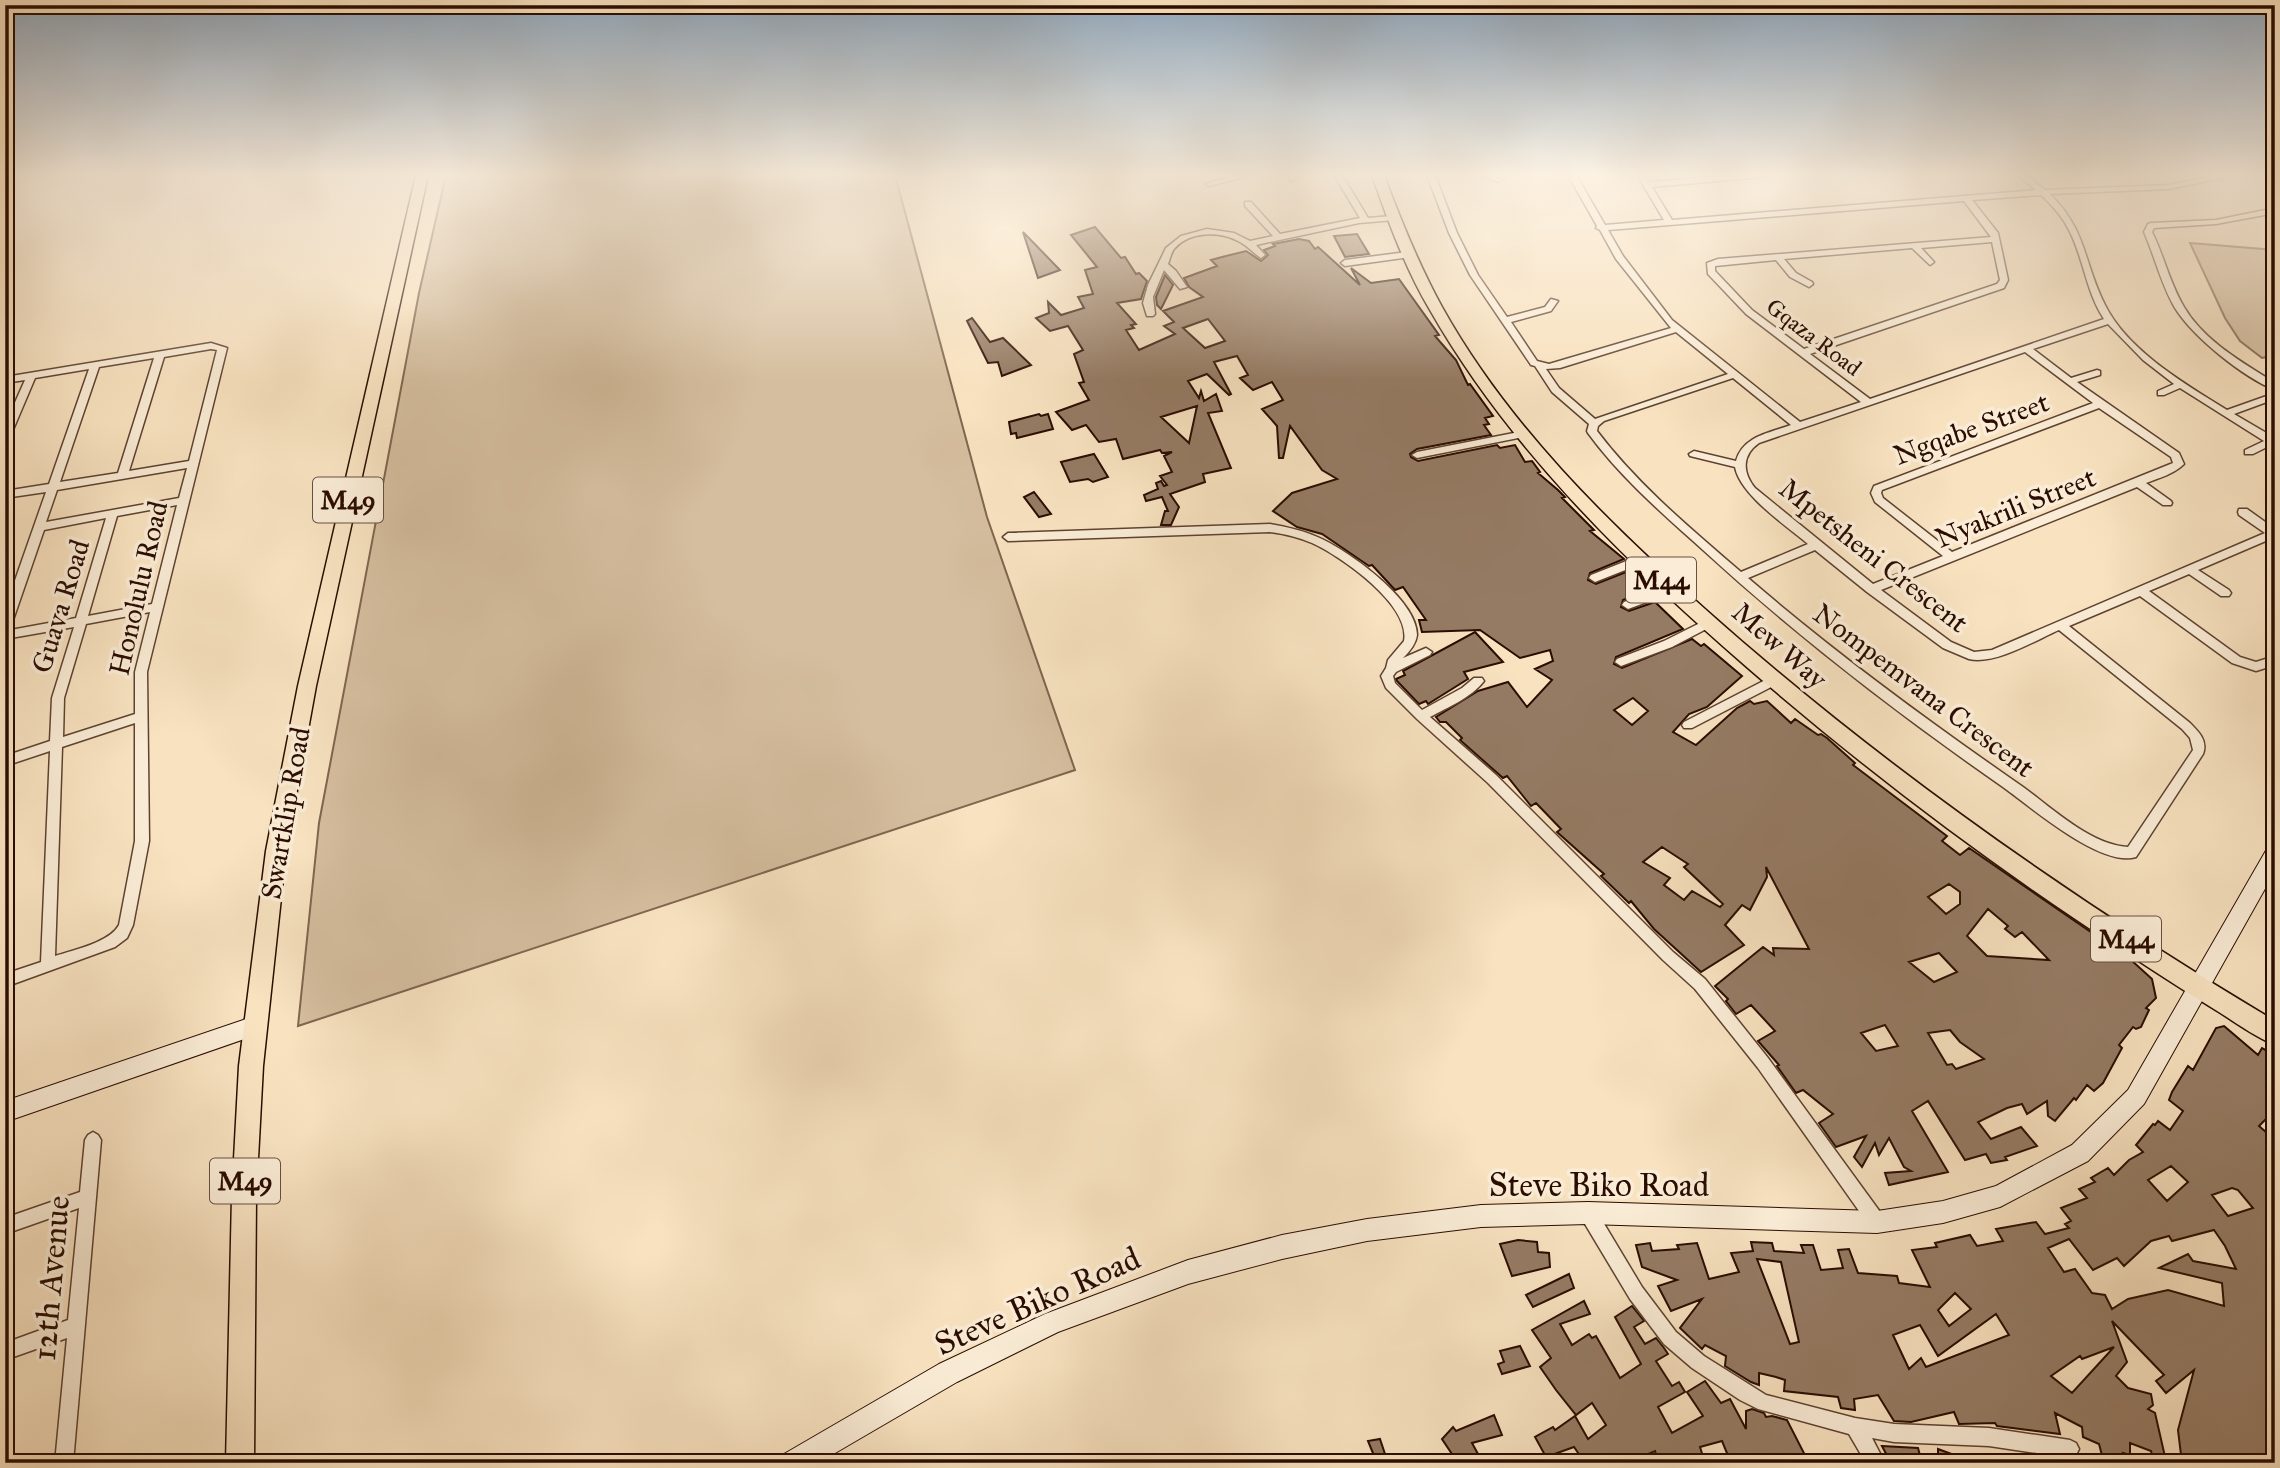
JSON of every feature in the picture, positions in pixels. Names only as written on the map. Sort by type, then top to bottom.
[{"type":"main road","name":"Swartklip Road","points":[[240,1463],[244,1196],[256,1026],[274,864],[289,771],[407,244]]},
{"type":"main road","name":"Mew Way","points":[[1402,244],[1446,325],[1524,434],[1639,560],[1670,589],[1773,681],[1909,790],[2053,891],[2198,987],[2275,1034]]},
{"type":"street","points":[[1150,314],[1146,306],[1153,282],[1172,246],[1177,244]]},
{"type":"street","points":[[1251,244],[1261,255]]},
{"type":"street","points":[[1459,244],[1475,275],[1531,361],[1541,366],[1557,366],[1678,329]]},
{"type":"street","points":[[1611,244],[1645,292],[1678,329],[1797,425]]},
{"type":"street","name":"Gqaza Road","points":[[1868,402],[1742,306],[1709,269],[1710,265],[1718,262],[1934,244]]},
{"type":"street","points":[[1803,353],[1998,289],[2004,280],[1996,244]]},
{"type":"street","points":[[2078,244],[2096,297],[2110,320],[2145,357],[2181,384],[2273,442]]},
{"type":"street","points":[[2154,244],[2174,296],[2185,316],[2213,345],[2275,387]]},
{"type":"street","points":[[1914,245],[1930,262]]},
{"type":"street","points":[[1345,263],[1407,255]]},
{"type":"street","points":[[1777,257],[1793,275],[1809,284]]},
{"type":"street","points":[[1163,265],[1183,287]]},
{"type":"street","points":[[1505,321],[1548,309],[1554,301]]},
{"type":"street","name":"Mpetsheni Crescent","points":[[2110,320],[1797,425],[1751,443],[1745,447],[1739,465],[1745,484],[1871,589],[1947,645],[1973,656],[1990,655],[2274,533]]},
{"type":"street","name":"Honolulu Road","points":[[5,380],[211,346],[222,348],[142,663],[139,717],[142,841],[127,925],[122,934],[110,943],[5,981]]},
{"type":"street","name":"Nyakrili Street","points":[[1871,589],[2138,483],[2179,464],[2179,460],[2026,348]]},
{"type":"street","points":[[123,473],[160,355]]},
{"type":"street","points":[[5,626],[95,365]]},
{"type":"street","points":[[1541,366],[1543,373],[1557,390],[1594,423],[1734,375]]},
{"type":"street","points":[[2071,381],[2097,373]]},
{"type":"street","points":[[5,437],[31,376]]},
{"type":"street","points":[[2161,393],[2181,384]]},
{"type":"street","points":[[2227,413],[2275,396]]},
{"type":"street","name":"Ngqabe Street","points":[[1951,557],[1879,500],[1876,493],[1878,488],[2101,404]]},
{"type":"street","name":"Nompemvana Crescent","points":[[1594,423],[1592,433],[1633,477],[1740,576],[1818,642],[1967,756],[2100,846],[2115,853],[2131,853],[2199,751],[2198,740],[2186,726],[2060,625]]},
{"type":"street","points":[[1417,455],[1524,434]]},
{"type":"street","points":[[2249,452],[2273,442]]},
{"type":"street","points":[[1694,454],[1739,465]]},
{"type":"street","points":[[5,495],[123,473],[191,464]]},
{"type":"street","name":"Nyakrili Street","points":[[2138,483],[2167,503]]},
{"type":"street","points":[[40,527],[182,502]]},
{"type":"street","name":"Mpetsheni Crescent","points":[[2243,512],[2274,533]]},
{"type":"street","name":"Guava Road","points":[[48,966],[58,698],[113,513]]},
{"type":"street","points":[[1008,537],[1270,528],[1304,536],[1325,545],[1377,583],[1407,620],[1411,639],[1409,645],[1392,663],[1392,669]]},
{"type":"street","points":[[1740,576],[1816,545]]},
{"type":"street","points":[[1595,578],[1639,560]]},
{"type":"street","points":[[2190,570],[2225,593]]},
{"type":"street","points":[[1628,605],[1670,589]]},
{"type":"street","points":[[2141,591],[2236,660],[2256,667],[2275,660]]},
{"type":"street","points":[[5,635],[157,607]]},
{"type":"street","points":[[1621,662],[1662,647],[1708,623]]},
{"type":"street","points":[[1426,652],[1392,669],[1388,674],[1388,682],[1421,716],[1492,779],[1658,946],[1700,984],[1763,1063],[1877,1222]]},
{"type":"street","points":[[1421,716],[1466,691],[1478,681]]},
{"type":"street","points":[[1688,725],[1773,681]]},
{"type":"street","points":[[5,761],[139,717]]},
{"type":"street","name":"Steve Biko Road","points":[[793,1463],[990,1350],[1053,1322],[1188,1272],[1282,1247],[1378,1228],[1481,1216],[1588,1213],[1877,1222],[1921,1217],[1981,1203],[2037,1178],[2080,1153],[2136,1097],[2275,853]]},
{"type":"street","points":[[5,1112],[256,1026]]},
{"type":"street","name":"12th Avenue","points":[[64,1463],[93,1140]]},
{"type":"street","points":[[5,1226],[88,1197]]},
{"type":"street","points":[[1588,1213],[1636,1293],[1670,1338],[1729,1385],[1765,1402],[1855,1427],[1894,1433],[1989,1437],[2070,1449]]},
{"type":"street","points":[[5,1352],[76,1326]]},
{"type":"street","points":[[1855,1427],[1877,1463]]},
{"type":"shaded area","points":[[430,244],[913,244],[987,517],[1075,770],[298,1026],[319,823]]},
{"type":"shaded area","points":[[2190,244],[2275,250],[2275,355],[2262,358],[2240,341],[2225,318]]},
{"type":"building","points":[[1027,244],[1034,244],[1060,270],[1038,278]]},
{"type":"building","points":[[1078,244],[1109,244],[1121,258],[1125,257],[1136,274],[1139,273],[1147,281],[1141,299],[1117,303],[1136,324],[1131,325],[1134,328],[1126,330],[1139,350],[1175,334],[1164,326],[1174,322],[1163,311],[1203,297],[1189,287],[1184,278],[1217,266],[1211,260],[1246,251],[1261,261],[1268,255],[1264,250],[1275,246],[1273,244],[1311,244],[1360,285],[1351,268],[1371,283],[1399,279],[1439,335],[1435,336],[1456,360],[1468,385],[1470,384],[1493,416],[1485,418],[1489,424],[1484,425],[1491,435],[1417,449],[1410,454],[1411,457],[1418,461],[1497,445],[1500,448],[1515,445],[1525,462],[1532,461],[1540,472],[1538,473],[1565,497],[1562,498],[1594,530],[1590,531],[1624,559],[1590,573],[1588,580],[1596,584],[1631,570],[1640,575],[1637,578],[1651,589],[1623,600],[1621,607],[1629,611],[1655,602],[1683,629],[1616,657],[1614,664],[1622,668],[1692,639],[1701,646],[1704,644],[1742,676],[1707,707],[1689,714],[1673,732],[1696,745],[1737,708],[1750,701],[1754,704],[1767,701],[1791,723],[1795,719],[1827,738],[1855,763],[1853,765],[1947,836],[1942,841],[1960,855],[1969,848],[2130,959],[2152,979],[2156,998],[2146,1008],[2149,1010],[2141,1027],[2133,1027],[2119,1045],[2122,1048],[2103,1083],[2094,1091],[2087,1085],[2055,1121],[2048,1116],[2047,1101],[2027,1114],[2022,1104],[1978,1122],[1991,1139],[2021,1127],[2037,1146],[2005,1157],[2007,1160],[1991,1163],[1986,1154],[1965,1160],[1928,1101],[1912,1111],[1948,1172],[1889,1185],[1885,1173],[1911,1171],[1904,1167],[1889,1138],[1879,1155],[1875,1143],[1862,1167],[1854,1157],[1866,1136],[1836,1147],[1819,1123],[1833,1114],[1803,1090],[1796,1093],[1777,1066],[1779,1065],[1758,1041],[1775,1031],[1751,1005],[1736,1014],[1726,1001],[1728,999],[1715,986],[1763,947],[1774,955],[1773,948],[1809,949],[1766,867],[1767,877],[1750,910],[1742,905],[1725,925],[1744,945],[1701,972],[1654,929],[1631,901],[1629,903],[1601,876],[1604,874],[1557,832],[1561,829],[1536,803],[1531,806],[1507,776],[1503,778],[1460,740],[1462,738],[1446,722],[1440,722],[1436,717],[1478,691],[1508,682],[1527,707],[1552,680],[1535,669],[1553,661],[1550,650],[1520,658],[1480,630],[1422,632],[1419,620],[1426,620],[1403,587],[1395,590],[1372,565],[1369,566],[1322,534],[1297,527],[1273,511],[1292,493],[1337,479],[1322,470],[1290,426],[1283,458],[1279,458],[1277,426],[1262,409],[1283,400],[1272,382],[1253,390],[1240,378],[1248,375],[1237,356],[1214,362],[1231,394],[1207,374],[1188,381],[1199,398],[1201,391],[1204,401],[1216,394],[1222,411],[1208,413],[1231,468],[1203,474],[1205,482],[1170,494],[1179,507],[1171,525],[1161,525],[1165,511],[1168,511],[1162,497],[1146,501],[1144,495],[1158,489],[1156,483],[1161,481],[1164,486],[1167,485],[1160,476],[1172,472],[1164,456],[1172,452],[1162,453],[1160,450],[1123,459],[1116,439],[1099,442],[1086,425],[1072,430],[1056,412],[1089,400],[1079,383],[1084,382],[1074,354],[1083,350],[1068,326],[1050,331],[1036,318],[1049,313],[1048,302],[1061,315],[1084,308],[1078,297],[1093,294],[1085,270],[1097,267]],"holes":[[[1208,319],[1225,341],[1205,348],[1183,328]],[[1197,406],[1189,443],[1161,417]],[[1633,698],[1648,711],[1632,725],[1614,710]],[[1662,847],[1688,864],[1684,867],[1723,904],[1720,907],[1692,891],[1684,900],[1664,885],[1670,878],[1643,862]],[[1949,884],[1960,892],[1960,904],[1946,914],[1928,897]],[[1988,909],[2008,926],[2005,929],[2015,937],[2022,932],[2049,960],[1987,956],[1967,936]],[[1939,953],[1957,972],[1934,982],[1909,962]],[[1885,1025],[1898,1046],[1876,1051],[1861,1033]],[[1950,1030],[1960,1042],[1984,1059],[1956,1069],[1952,1064],[1947,1065],[1928,1033]]]},
{"type":"building","points":[[1338,244],[1363,244],[1369,254],[1345,257]]},
{"type":"building","points":[[1165,275],[1173,285],[1161,309],[1157,305],[1156,297]]},
{"type":"building","points":[[972,318],[990,342],[1003,338],[1031,365],[1002,376],[998,362],[988,363],[967,321]]},
{"type":"building","points":[[1048,414],[1053,429],[1017,438],[1016,433],[1011,434],[1009,422]]},
{"type":"building","points":[[1094,454],[1108,477],[1093,482],[1088,479],[1070,482],[1061,462]]},
{"type":"building","points":[[1034,492],[1051,514],[1039,517],[1024,497]]},
{"type":"building","points":[[1475,632],[1503,662],[1464,672],[1468,679],[1428,704],[1426,701],[1419,704],[1397,681],[1396,679],[1405,675],[1403,671]]},
{"type":"building","points":[[2224,1026],[2258,1055],[2262,1048],[2275,1055],[2275,1110],[2259,1126],[2275,1140],[2275,1215],[2270,1217],[2275,1222],[2275,1263],[2271,1263],[2274,1271],[2270,1270],[2273,1296],[2266,1294],[2267,1336],[2274,1340],[2275,1463],[2267,1463],[2259,1456],[2255,1463],[2182,1463],[2178,1430],[2194,1370],[2166,1393],[2156,1381],[2164,1375],[2112,1321],[2127,1362],[2116,1376],[2128,1388],[2151,1394],[2153,1405],[2148,1409],[2155,1413],[2166,1461],[2152,1455],[2151,1451],[2130,1443],[2130,1455],[2123,1453],[2126,1463],[2104,1463],[2099,1444],[2083,1437],[2082,1427],[2055,1413],[2060,1434],[1997,1426],[1995,1423],[1959,1424],[1954,1412],[1911,1422],[1894,1421],[1878,1395],[1854,1399],[1855,1410],[1841,1408],[1838,1397],[1784,1391],[1785,1380],[1776,1377],[1759,1373],[1759,1385],[1725,1366],[1726,1356],[1705,1345],[1702,1349],[1680,1328],[1702,1299],[1671,1311],[1658,1286],[1677,1280],[1642,1267],[1636,1245],[1650,1243],[1652,1251],[1679,1249],[1677,1245],[1697,1243],[1709,1279],[1739,1272],[1731,1253],[1753,1251],[1751,1242],[1772,1243],[1774,1251],[1804,1253],[1801,1245],[1813,1245],[1821,1270],[1843,1268],[1838,1250],[1849,1249],[1858,1273],[1897,1276],[1899,1283],[1930,1287],[1912,1250],[1937,1247],[1935,1243],[1970,1235],[1977,1246],[2003,1241],[1996,1229],[2036,1222],[2045,1234],[2069,1228],[2065,1224],[2071,1221],[2061,1208],[2087,1198],[2079,1189],[2095,1182],[2091,1178],[2108,1168],[2114,1175],[2129,1160],[2143,1152],[2136,1145],[2153,1124],[2158,1121],[2170,1130],[2183,1111],[2169,1100],[2172,1092],[2188,1066],[2193,1070],[2216,1028]],"holes":[[[2171,1166],[2188,1182],[2167,1201],[2148,1180]],[[2232,1188],[2238,1190],[2253,1208],[2228,1216],[2212,1195]],[[2214,1230],[2236,1269],[2193,1261],[2188,1254],[2159,1268],[2222,1283],[2224,1306],[2168,1290],[2128,1299],[2112,1309],[2105,1295],[2092,1293],[2075,1269],[2064,1272],[2048,1248],[2069,1239],[2093,1270],[2117,1258],[2124,1266],[2151,1241],[2169,1236],[2172,1241]],[[1757,1259],[1781,1262],[1799,1342],[1790,1344]],[[1955,1293],[1971,1309],[1949,1326],[1938,1310]],[[1996,1314],[2009,1335],[1926,1367],[1921,1358],[1909,1369],[1893,1335],[1920,1325],[1938,1356]],[[2114,1347],[2072,1393],[2051,1376],[2080,1356],[2082,1359]]]},
{"type":"building","points":[[1518,1240],[1537,1242],[1538,1252],[1549,1253],[1550,1267],[1512,1276],[1500,1244]]},
{"type":"building","points":[[1569,1274],[1574,1288],[1533,1307],[1526,1295]]},
{"type":"building","points":[[1584,1301],[1590,1314],[1560,1324],[1572,1345],[1589,1334],[1592,1338],[1596,1336],[1620,1378],[1641,1364],[1615,1317],[1632,1306],[1644,1321],[1634,1327],[1645,1344],[1656,1338],[1668,1354],[1656,1361],[1672,1386],[1679,1382],[1685,1392],[1658,1407],[1672,1433],[1703,1416],[1687,1392],[1705,1381],[1721,1403],[1730,1399],[1746,1429],[1746,1411],[1752,1409],[1764,1413],[1766,1417],[1787,1420],[1809,1463],[1731,1463],[1722,1441],[1700,1447],[1705,1463],[1659,1463],[1655,1451],[1627,1463],[1585,1463],[1574,1447],[1546,1457],[1535,1437],[1553,1427],[1555,1430],[1575,1416],[1588,1439],[1606,1425],[1592,1403],[1576,1415],[1556,1390],[1540,1367],[1551,1358],[1532,1330]]},
{"type":"building","points":[[1520,1346],[1530,1366],[1502,1374],[1498,1364],[1504,1362],[1500,1351]]},
{"type":"building","points":[[1494,1415],[1502,1435],[1472,1443],[1478,1454],[1465,1463],[1458,1463],[1442,1439],[1453,1427],[1456,1431]]},
{"type":"building","points":[[1380,1439],[1388,1463],[1377,1463],[1368,1441]]},
{"type":"building","points":[[1882,1446],[1918,1448],[1922,1463],[1891,1463]]},
{"type":"building","points":[[1938,1449],[1973,1462],[1973,1463],[1938,1463]]}]
